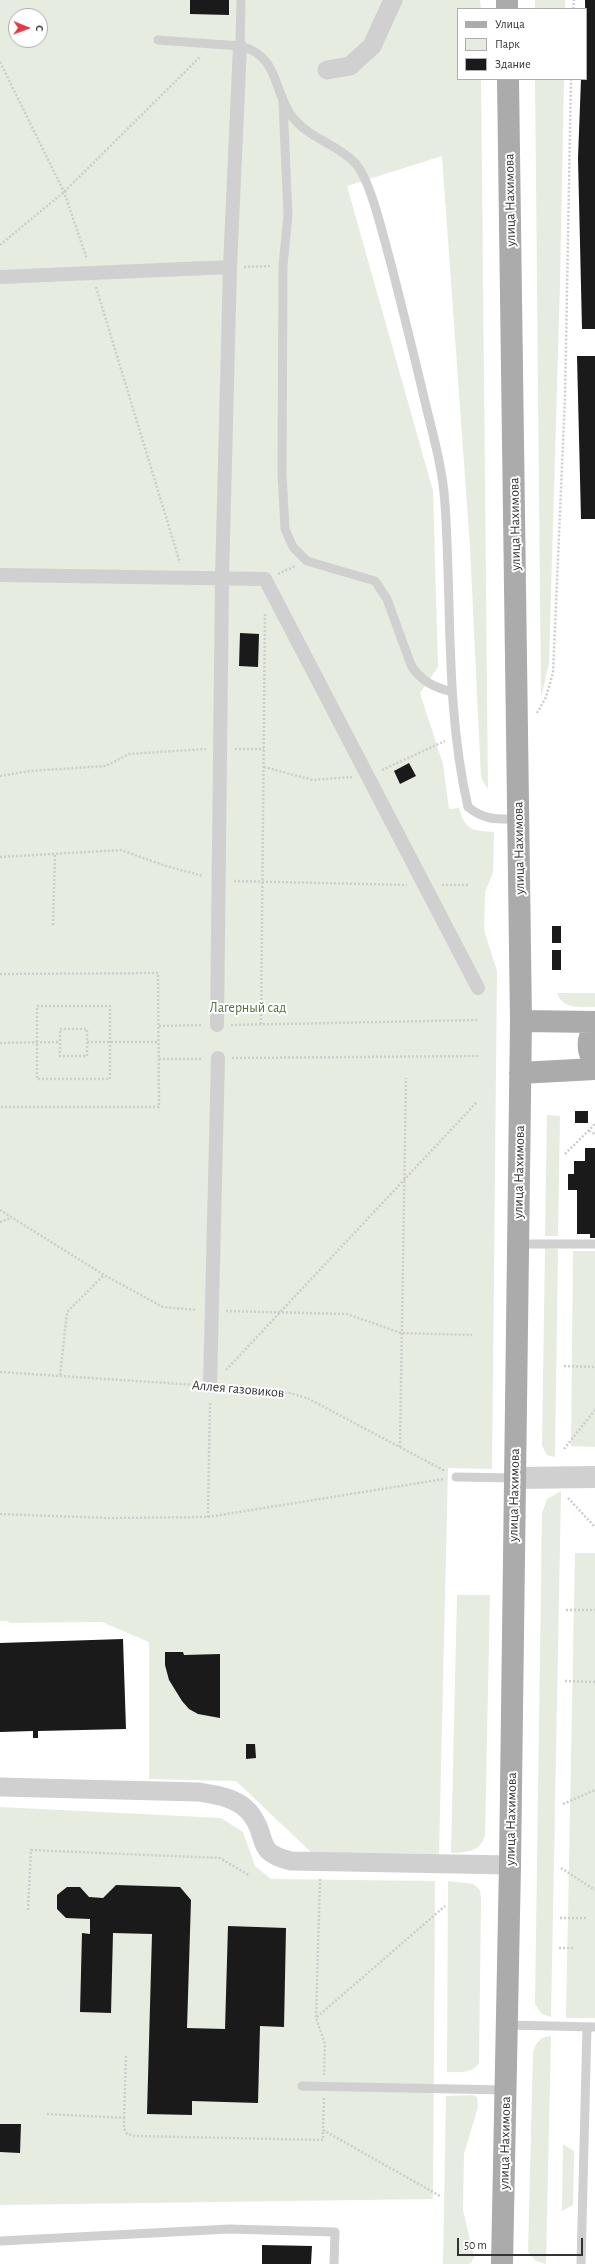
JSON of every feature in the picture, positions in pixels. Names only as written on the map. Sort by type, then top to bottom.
[{"type":"main road","name":"улица Нахимова","points":[[502,2264],[510,1865],[521,1021],[508,80]]},
{"type":"main road","points":[[521,1021],[595,1022]]},
{"type":"main road","points":[[595,1028],[591,1032],[588,1044],[589,1052],[595,1061]]},
{"type":"main road","points":[[520,1073],[595,1070]]},
{"type":"street","points":[[327,70],[350,66],[372,46],[393,0]]},
{"type":"street","points":[[217,1025],[222,578],[230,267],[240,46]]},
{"type":"street","points":[[0,277],[230,267]]},
{"type":"street","points":[[0,575],[265,579],[478,988]]},
{"type":"street","points":[[210,1386],[218,1058]]},
{"type":"street","points":[[514,1478],[595,1476]]},
{"type":"street","points":[[0,1787],[198,1792],[223,1796],[240,1804],[254,1817],[263,1844],[276,1858],[291,1861],[320,1863],[510,1865]]},
{"type":"lane","points":[[240,46],[241,0]]},
{"type":"lane","points":[[158,40],[240,46],[251,49],[269,65],[283,100],[293,118],[302,127],[355,163],[376,208],[432,432],[445,502],[452,692],[456,736],[468,807],[480,816],[492,819],[519,819]]},
{"type":"lane","points":[[283,100],[288,215],[283,265],[282,474],[285,529],[293,547],[307,561],[375,580],[387,599],[411,665],[416,674],[424,681],[437,688],[452,692]]},
{"type":"lane","points":[[518,1244],[595,1244]]},
{"type":"lane","points":[[456,1477],[514,1478]]},
{"type":"lane","points":[[507,2026],[591,2027],[582,2264]]},
{"type":"lane","points":[[302,2086],[506,2090]]},
{"type":"lane","points":[[0,2241],[229,2229],[334,2232],[334,2264]]},
{"type":"path","points":[[0,245],[64,192],[213,44]]},
{"type":"path","points":[[0,62],[64,192],[91,273],[184,578]]},
{"type":"path","points":[[537,713],[546,697],[553,673],[565,398],[571,80]]},
{"type":"path","points":[[230,267],[283,265]]},
{"type":"path","points":[[265,579],[307,561]]},
{"type":"path","points":[[261,1024],[265,611]]},
{"type":"path","points":[[264,767],[313,780],[368,777],[456,736]]},
{"type":"path","points":[[228,748],[264,749]]},
{"type":"path","points":[[0,776],[30,771],[106,766],[129,754],[213,749]]},
{"type":"path","points":[[0,857],[121,850],[166,866],[205,876]]},
{"type":"path","points":[[53,925],[55,854]]},
{"type":"path","points":[[226,881],[262,883],[413,885]]},
{"type":"path","points":[[435,885],[470,885]]},
{"type":"path","points":[[0,974],[158,973],[159,1042],[159,1106],[0,1107]]},
{"type":"path","points":[[37,1006],[110,1006],[110,1079],[37,1079],[37,1042],[37,1006]]},
{"type":"path","points":[[158,1026],[478,1020]]},
{"type":"path","points":[[60,1029],[87,1029],[87,1042],[87,1056],[60,1056],[60,1029]]},
{"type":"path","points":[[0,1043],[60,1042]]},
{"type":"path","points":[[87,1042],[159,1042]]},
{"type":"path","points":[[159,1059],[478,1056]]},
{"type":"path","points":[[400,1447],[406,1078]]},
{"type":"path","points":[[208,1517],[210,1386],[477,1102]]},
{"type":"path","points":[[565,1154],[595,1124]]},
{"type":"path","points":[[589,1131],[595,1134]]},
{"type":"path","points":[[0,1222],[12,1218]]},
{"type":"path","points":[[60,1375],[67,1312],[104,1275]]},
{"type":"path","points":[[564,1366],[595,1367]]},
{"type":"path","name":"Аллея газовиков","points":[[0,1372],[60,1375],[290,1393],[307,1398],[456,1477]]},
{"type":"path","points":[[564,1449],[595,1410]]},
{"type":"path","points":[[0,1514],[107,1518],[208,1517],[456,1477]]},
{"type":"path","points":[[568,1498],[595,1527]]},
{"type":"path","points":[[566,1610],[595,1610]]},
{"type":"path","points":[[565,1681],[595,1682]]},
{"type":"path","points":[[563,1804],[595,1790]]},
{"type":"path","points":[[28,1910],[31,1850],[220,1858],[250,1876]]},
{"type":"path","points":[[126,2054],[124,2128],[127,2134],[135,2136],[323,2140],[326,2044],[316,2018],[320,1863]]},
{"type":"path","points":[[561,1868],[595,1890]]},
{"type":"path","points":[[316,2018],[445,1906]]},
{"type":"path","points":[[560,1918],[586,1918]]},
{"type":"path","points":[[559,1948],[574,1948]]},
{"type":"path","points":[[47,2114],[124,2118]]},
{"type":"path","points":[[323,2130],[440,2196]]},
{"type":"green space","name":"Лагерный сад","points":[[0,0],[480,0],[481,8],[457,8],[457,80],[481,80],[488,789],[481,778],[470,547],[442,156],[347,186],[433,491],[438,667],[420,693],[443,764],[449,809],[459,808],[464,821],[471,828],[475,830],[494,832],[493,872],[485,893],[484,930],[497,971],[492,1469],[448,1468],[439,1854],[312,1853],[236,1781],[149,1779],[149,1642],[102,1622],[9,1623],[8,1621],[0,1621]]},
{"type":"green space","points":[[535,0],[565,0],[565,8],[535,8]]},
{"type":"green space","points":[[535,80],[564,80],[560,283],[549,663],[541,698]]},
{"type":"green space","points":[[557,993],[595,993],[595,1007],[578,1007],[568,1005]]},
{"type":"green space","points":[[547,1115],[560,1116],[558,1236],[545,1236]]},
{"type":"green space","points":[[545,1248],[558,1249],[555,1457],[547,1455],[542,1446]]},
{"type":"green space","points":[[573,1251],[595,1251],[595,1447],[571,1446]]},
{"type":"green space","points":[[561,1491],[551,2017],[542,2014],[535,2004],[542,1513],[547,1499]]},
{"type":"green space","points":[[575,1553],[595,1553],[595,2018],[566,2018]]},
{"type":"green space","points":[[457,1595],[490,1595],[485,1835],[483,1841],[477,1848],[468,1851],[451,1853]]},
{"type":"green space","points":[[0,1807],[221,1818],[243,1832],[255,1866],[271,1879],[435,1881],[433,2199],[0,2205]]},
{"type":"green space","points":[[448,1881],[473,1884],[480,1890],[481,1899],[479,2063],[476,2067],[469,2071],[461,2072],[447,2072]]},
{"type":"green space","points":[[551,2036],[546,2264],[536,2261],[528,2252],[533,2052],[539,2041]]},
{"type":"green space","points":[[472,2095],[477,2097],[478,2107],[464,2154],[463,2210],[474,2257],[471,2263],[468,2264],[443,2264],[446,2096]]},
{"type":"green space","points":[[563,2144],[574,2151],[573,2205],[562,2211]]},
{"type":"building","points":[[190,0],[229,0],[229,15],[190,14]]},
{"type":"building","points":[[585,0],[595,0],[595,329],[582,329],[578,158],[581,80],[587,80],[587,8],[585,8]]},
{"type":"building","points":[[577,356],[595,356],[595,519],[581,519]]},
{"type":"building","points":[[240,633],[259,634],[258,667],[239,666]]},
{"type":"building","points":[[409,763],[416,776],[400,784],[394,771]]},
{"type":"building","points":[[552,926],[561,926],[561,943],[552,943]]},
{"type":"building","points":[[552,950],[561,950],[561,970],[552,970]]},
{"type":"building","points":[[575,1111],[588,1111],[588,1123],[575,1123]]},
{"type":"building","points":[[585,1148],[595,1148],[595,1238],[590,1238],[590,1234],[577,1234],[577,1190],[568,1190],[568,1174],[574,1174],[574,1161],[585,1161]]},
{"type":"building","points":[[123,1639],[126,1729],[38,1731],[38,1738],[33,1738],[33,1731],[0,1732],[0,1643]]},
{"type":"building","points":[[165,1652],[183,1652],[184,1655],[220,1654],[220,1718],[198,1714],[189,1709],[182,1701],[169,1680],[165,1665]]},
{"type":"building","points":[[246,1744],[255,1744],[256,1758],[246,1759]]},
{"type":"building","points":[[116,1885],[180,1887],[191,1900],[187,2028],[225,2029],[228,1926],[286,1928],[284,2027],[260,2026],[258,2103],[192,2101],[192,2115],[147,2114],[152,1934],[113,1933],[111,2013],[80,2012],[82,1933],[90,1934],[90,1919],[66,1918],[57,1909],[57,1895],[67,1887],[80,1887],[89,1897],[103,1898]]},
{"type":"building","points":[[0,2124],[21,2124],[20,2153],[0,2152]]},
{"type":"building","points":[[262,2245],[312,2246],[311,2264],[262,2264]]}]
